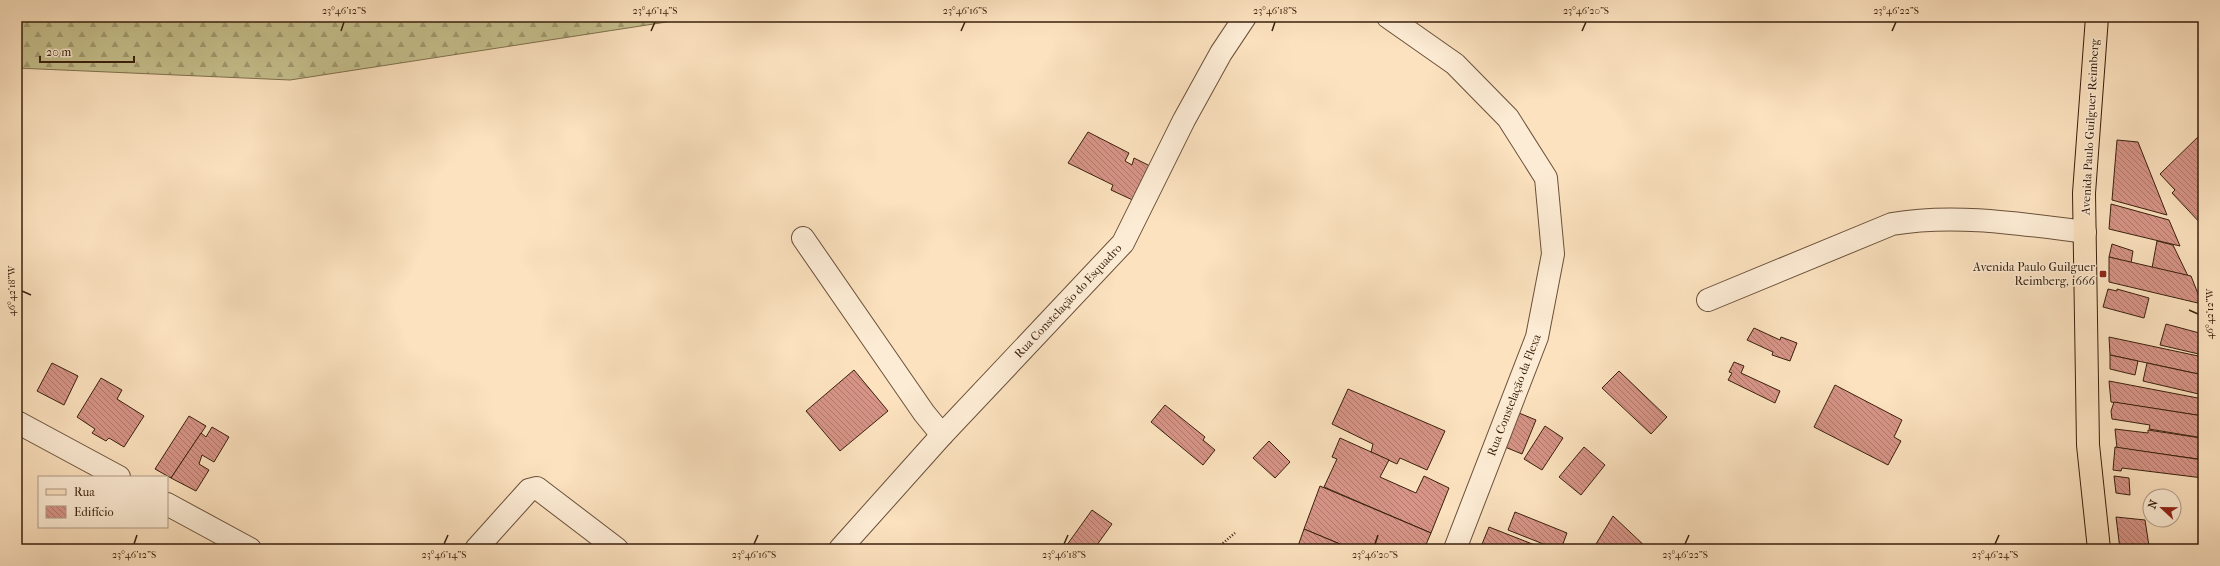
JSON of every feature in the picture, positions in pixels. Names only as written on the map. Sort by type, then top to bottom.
[{"type":"main road","name":"Avenida Paulo Guilguer Reimberg","points":[[2097,17],[2084,193],[2088,445],[2098,549]]},
{"type":"street","name":"Rua Constelação do Esquadro","points":[[840,549],[942,435],[1123,244],[1184,120],[1221,53],[1245,17]]},
{"type":"street","name":"Rua Constelação da Flexa","points":[[1388,17],[1455,64],[1508,118],[1546,178],[1553,254],[1537,337],[1455,549]]},
{"type":"street","points":[[1708,300],[1892,224],[1917,220],[1944,220],[2017,224],[2085,232]]},
{"type":"street","points":[[803,238],[924,413],[942,435]]},
{"type":"street","points":[[17,422],[117,476]]},
{"type":"street","points":[[476,549],[529,490],[537,488],[617,549]]},
{"type":"street","points":[[168,505],[250,549]]},
{"type":"path","points":[[1216,549],[1235,533]]},
{"type":"green space","points":[[17,17],[699,17],[290,80],[17,68]]},
{"type":"building","points":[[1088,132],[1129,153],[1125,161],[1132,165],[1134,158],[1154,168],[1137,202],[1111,190],[1113,185],[1068,163]]},
{"type":"building","points":[[2203,132],[2203,226],[2172,193],[2175,190],[2160,174]]},
{"type":"building","points":[[2117,140],[2138,142],[2167,215],[2112,200]]},
{"type":"building","points":[[2111,204],[2169,220],[2180,246],[2109,229]]},
{"type":"building","points":[[2157,241],[2173,245],[2188,276],[2152,268]]},
{"type":"building","points":[[2112,244],[2133,251],[2131,263],[2109,257]]},
{"type":"building","points":[[2109,257],[2191,276],[2202,304],[2109,282]]},
{"type":"building","points":[[2108,289],[2117,291],[2117,289],[2149,298],[2144,318],[2103,307]]},
{"type":"building","points":[[2166,324],[2203,334],[2203,355],[2160,345]]},
{"type":"building","points":[[1754,328],[1780,340],[1781,337],[1797,343],[1790,361],[1772,355],[1773,352],[1747,340]]},
{"type":"building","points":[[2109,337],[2203,357],[2203,375],[2110,355]]},
{"type":"building","points":[[2110,355],[2138,361],[2135,375],[2110,369]]},
{"type":"building","points":[[1734,362],[1744,366],[1741,373],[1780,391],[1775,403],[1728,380],[1732,373],[1729,372]]},
{"type":"building","points":[[52,363],[78,376],[64,405],[37,391]]},
{"type":"building","points":[[2147,363],[2203,375],[2203,395],[2143,381]]},
{"type":"building","points":[[854,370],[888,411],[840,451],[806,411]]},
{"type":"building","points":[[1619,371],[1667,417],[1651,434],[1602,388]]},
{"type":"building","points":[[101,378],[122,390],[117,399],[144,416],[124,447],[109,438],[106,441],[92,433],[95,429],[77,417]]},
{"type":"building","points":[[2109,381],[2203,399],[2203,416],[2111,402]]},
{"type":"building","points":[[1835,385],[1902,420],[1894,437],[1901,441],[1888,465],[1814,427]]},
{"type":"building","points":[[1348,389],[1445,431],[1427,470],[1400,458],[1397,464],[1371,452],[1373,444],[1332,424]]},
{"type":"building","points":[[2114,402],[2203,416],[2203,438],[2149,429],[2150,425],[2112,419],[2111,411]]},
{"type":"building","points":[[1165,405],[1205,437],[1203,440],[1215,450],[1203,465],[1151,422]]},
{"type":"building","points":[[1519,413],[1536,420],[1522,454],[1505,447]]},
{"type":"building","points":[[189,416],[206,426],[171,478],[155,469]]},
{"type":"building","points":[[1545,426],[1563,438],[1542,470],[1524,459]]},
{"type":"building","points":[[212,427],[229,437],[214,462],[202,455],[199,464],[209,470],[196,491],[171,478],[201,433],[206,437]]},
{"type":"building","points":[[2115,429],[2148,433],[2148,430],[2201,438],[2198,459],[2117,448]]},
{"type":"building","points":[[1340,438],[1389,460],[1380,477],[1416,493],[1424,476],[1449,488],[1431,533],[1324,487],[1337,459],[1332,457]]},
{"type":"building","points":[[1269,441],[1290,462],[1275,478],[1253,458]]},
{"type":"building","points":[[2201,442],[2203,442],[2203,452],[2199,452]]},
{"type":"building","points":[[1584,447],[1605,465],[1581,495],[1559,477]]},
{"type":"building","points":[[2115,447],[2203,460],[2203,478],[2122,468],[2121,471],[2113,470]]},
{"type":"building","points":[[2114,476],[2129,478],[2130,495],[2116,493]]},
{"type":"building","points":[[1320,486],[1431,533],[1424,549],[1352,549],[1304,529]]},
{"type":"building","points":[[1092,510],[1112,524],[1094,549],[1064,549]]},
{"type":"building","points":[[1515,512],[1567,533],[1561,549],[1556,549],[1508,530]]},
{"type":"building","points":[[1613,516],[1648,549],[1593,549]]},
{"type":"building","points":[[2116,517],[2142,520],[2142,528],[2146,528],[2149,546],[2131,544],[2131,549],[2120,549]]},
{"type":"building","points":[[1489,527],[1545,549],[1480,549]]},
{"type":"building","points":[[1304,529],[1352,549],[1297,549]]},
{"type":"place","name":"Avenida Paulo Guilguer Reimberg, 1666","points":[[2103,274]]}]
